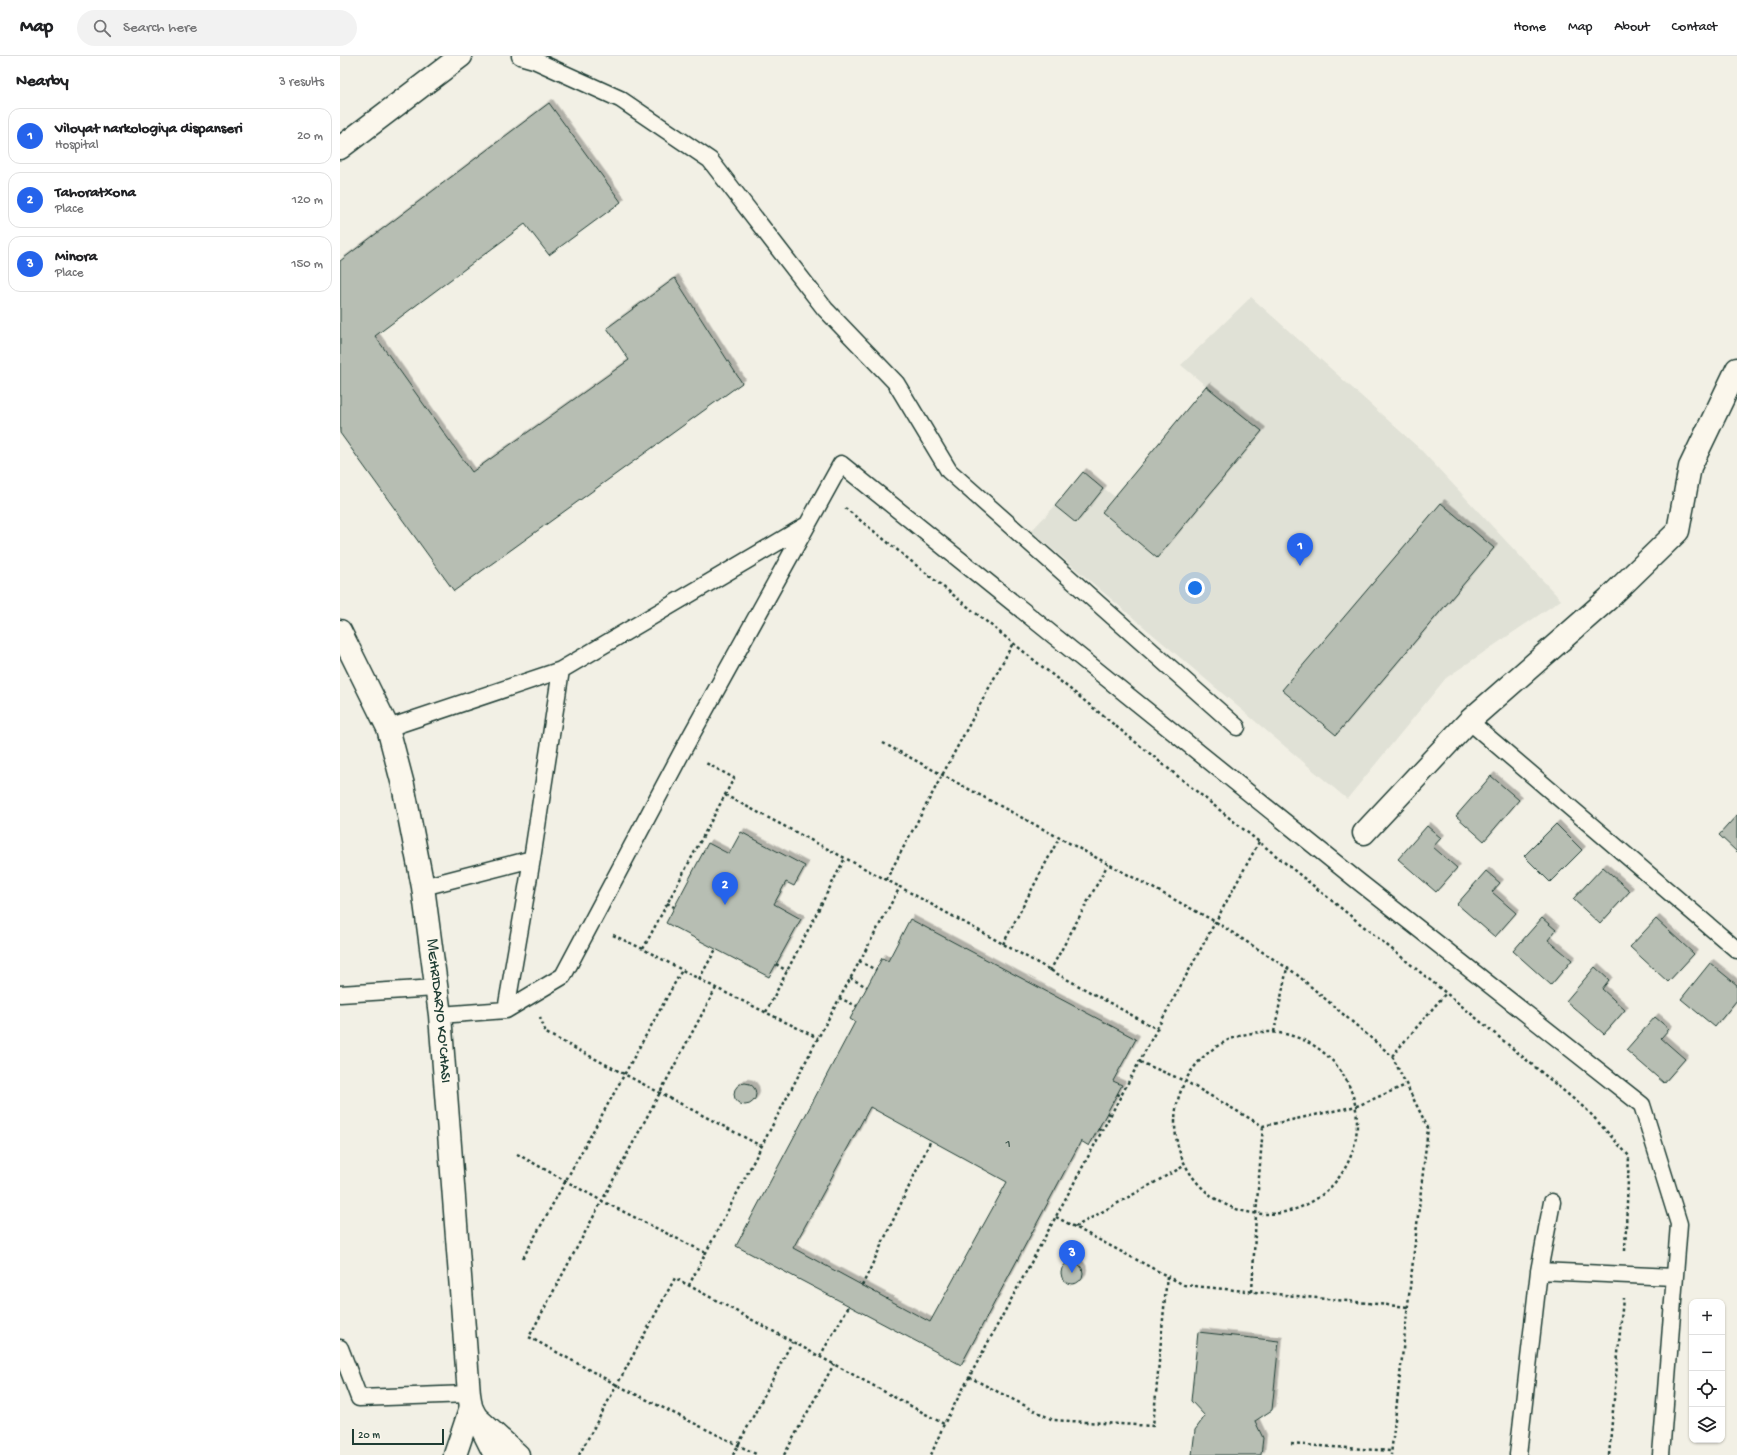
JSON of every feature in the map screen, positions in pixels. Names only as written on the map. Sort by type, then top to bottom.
[{"type":"main road","points":[[340,148],[461,56]]},
{"type":"main road","points":[[1364,833],[1469,721],[1608,598],[1678,531],[1690,467],[1737,369]]},
{"type":"main road","name":"МEHRIDARYO KO'CHASI","points":[[340,631],[388,728],[403,785],[423,888],[440,1015],[472,1406]]},
{"type":"main road","points":[[455,1455],[472,1406]]},
{"type":"main road","points":[[472,1406],[495,1455]]},
{"type":"main road","points":[[472,1406],[518,1455]]},
{"type":"lane","points":[[520,56],[534,60],[620,99],[710,160],[825,309],[896,382],[949,471],[1237,727]]},
{"type":"lane","points":[[440,1015],[506,1010],[563,976],[683,750],[841,464],[1358,881],[1642,1105],[1679,1224],[1661,1455]]},
{"type":"lane","points":[[388,728],[561,670],[808,524]]},
{"type":"lane","points":[[506,1010],[532,859],[561,670]]},
{"type":"lane","points":[[1469,721],[1737,950]]},
{"type":"lane","points":[[423,888],[532,859]]},
{"type":"lane","points":[[340,994],[436,988]]},
{"type":"lane","points":[[1518,1455],[1539,1271],[1552,1202]]},
{"type":"lane","points":[[1539,1271],[1624,1276],[1674,1277]]},
{"type":"lane","points":[[340,1348],[359,1398],[472,1406]]},
{"type":"path","points":[[825,493],[1446,993],[1588,1111],[1628,1156],[1624,1276],[1609,1455]]},
{"type":"path","points":[[886,880],[1013,643]]},
{"type":"path","points":[[882,743],[1216,922],[1287,968],[1392,1056],[1428,1128],[1391,1455]]},
{"type":"path","points":[[643,948],[734,778],[683,750]]},
{"type":"path","points":[[725,795],[900,887],[1157,1030]]},
{"type":"path","points":[[1004,944],[1059,838]]},
{"type":"path","points":[[931,1455],[944,1424],[969,1377],[1259,842]]},
{"type":"path","points":[[766,1012],[844,858]]},
{"type":"path","points":[[1050,970],[1108,864]]},
{"type":"path","points":[[689,1285],[839,998],[900,887]]},
{"type":"path","points":[[667,903],[674,907]]},
{"type":"path","points":[[590,925],[643,948],[716,988],[818,1038]]},
{"type":"path","points":[[699,979],[716,949]]},
{"type":"path","points":[[859,961],[876,970]]},
{"type":"path","points":[[776,964],[788,971]]},
{"type":"path","points":[[1274,1032],[1287,968]]},
{"type":"path","points":[[523,1258],[682,970]]},
{"type":"path","points":[[850,978],[867,987]]},
{"type":"path","points":[[716,988],[529,1337],[617,1385],[758,1455]]},
{"type":"path","points":[[1392,1056],[1446,993]]},
{"type":"path","points":[[532,994],[546,1033],[761,1146]]},
{"type":"path","points":[[839,998],[856,1006]]},
{"type":"path","points":[[1274,1032],[1298,1037],[1319,1048],[1330,1058],[1336,1064],[1349,1084],[1357,1106],[1358,1130],[1353,1154],[1341,1176],[1325,1194],[1304,1207],[1280,1214],[1256,1215],[1234,1209],[1214,1199],[1197,1184],[1184,1166],[1177,1145],[1174,1123],[1177,1102],[1185,1081],[1197,1063],[1213,1049],[1232,1038],[1253,1033],[1274,1032]]},
{"type":"path","points":[[1140,1062],[1185,1081],[1263,1126],[1357,1106],[1406,1085]]},
{"type":"path","points":[[1117,1094],[1122,1096]]},
{"type":"path","points":[[1107,1113],[1111,1115]]},
{"type":"path","points":[[1252,1292],[1263,1126]]},
{"type":"path","points":[[1098,1129],[1103,1131]]},
{"type":"path","points":[[862,1286],[931,1140]]},
{"type":"path","points":[[517,1154],[602,1201],[706,1253]]},
{"type":"path","points":[[1075,1228],[1184,1166]]},
{"type":"path","points":[[1056,1218],[1184,1285],[1408,1307]]},
{"type":"path","points":[[969,1377],[1053,1420],[1153,1426],[1167,1276]]},
{"type":"path","points":[[580,1455],[675,1278],[944,1424]]},
{"type":"path","points":[[820,1356],[850,1306]]},
{"type":"path","points":[[733,1455],[792,1342]]},
{"type":"path","points":[[784,1455],[834,1364]]},
{"type":"path","points":[[1291,1444],[1391,1451]]},
{"type":"shaded area","points":[[1251,297],[1420,449],[1561,600],[1446,678],[1347,799],[1031,531],[1055,506],[1083,472],[1115,497],[1206,386],[1181,365]]},
{"type":"building","points":[[549,103],[621,202],[549,255],[525,224],[375,336],[472,472],[629,360],[607,328],[675,278],[742,383],[454,591],[340,433],[340,261]]},
{"type":"building","points":[[1206,386],[1262,431],[1157,558],[1102,512]]},
{"type":"building","points":[[1083,472],[1103,489],[1076,523],[1055,506]]},
{"type":"building","points":[[1441,503],[1494,548],[1336,735],[1282,690]]},
{"type":"building","points":[[1491,776],[1519,800],[1484,841],[1456,816]]},
{"type":"building","points":[[1737,815],[1737,852],[1719,835]]},
{"type":"building","points":[[1556,824],[1582,850],[1550,882],[1524,856]]},
{"type":"building","points":[[1427,826],[1441,838],[1433,847],[1457,868],[1436,892],[1398,859]]},
{"type":"building","points":[[741,832],[805,866],[794,886],[786,882],[774,904],[801,919],[769,977],[666,923],[708,843],[729,854]]},
{"type":"building","points":[[1603,867],[1630,891],[1600,924],[1573,899]]},
{"type":"building","points":[[1486,871],[1500,883],[1492,892],[1516,913],[1495,937],[1457,904]]},
{"type":"building","points":[[1542,918],[1556,930],[1548,940],[1572,960],[1551,985],[1513,951]]},
{"type":"building","points":[[910,919],[1136,1039],[1113,1081],[1122,1085],[1089,1146],[1081,1141],[961,1365],[736,1246],[855,1022],[850,1019],[882,958],[888,961]],"holes":[[[870,1107],[1007,1182],[930,1322],[793,1248]]]},
{"type":"building","points":[[1656,919],[1694,954],[1668,982],[1630,947]]},
{"type":"building","points":[[1710,963],[1737,985],[1737,1000],[1715,1027],[1681,999]]},
{"type":"building","points":[[1595,967],[1609,980],[1602,989],[1625,1010],[1604,1034],[1566,1001]]},
{"type":"building","points":[[1655,1017],[1669,1029],[1661,1038],[1685,1059],[1664,1083],[1626,1050]]},
{"type":"building","points":[[745,1083],[749,1084],[755,1090],[755,1098],[749,1104],[745,1105],[741,1104],[735,1098],[734,1094],[735,1090],[741,1084]]},
{"type":"building","points":[[1072,1262],[1076,1263],[1082,1269],[1082,1277],[1076,1283],[1072,1284],[1068,1283],[1062,1277],[1061,1273],[1062,1269],[1068,1263]]},
{"type":"building","points":[[1198,1332],[1279,1341],[1272,1410],[1255,1421],[1263,1438],[1261,1455],[1192,1455],[1195,1430],[1205,1416],[1191,1401]]},
{"type":"place","name":"Viloyat narkologiya dispanseri","points":[[1300,566]]},
{"type":"place","name":"Tahoratxona","points":[[725,905]]},
{"type":"place","name":"Minora","points":[[1072,1273]]}]
